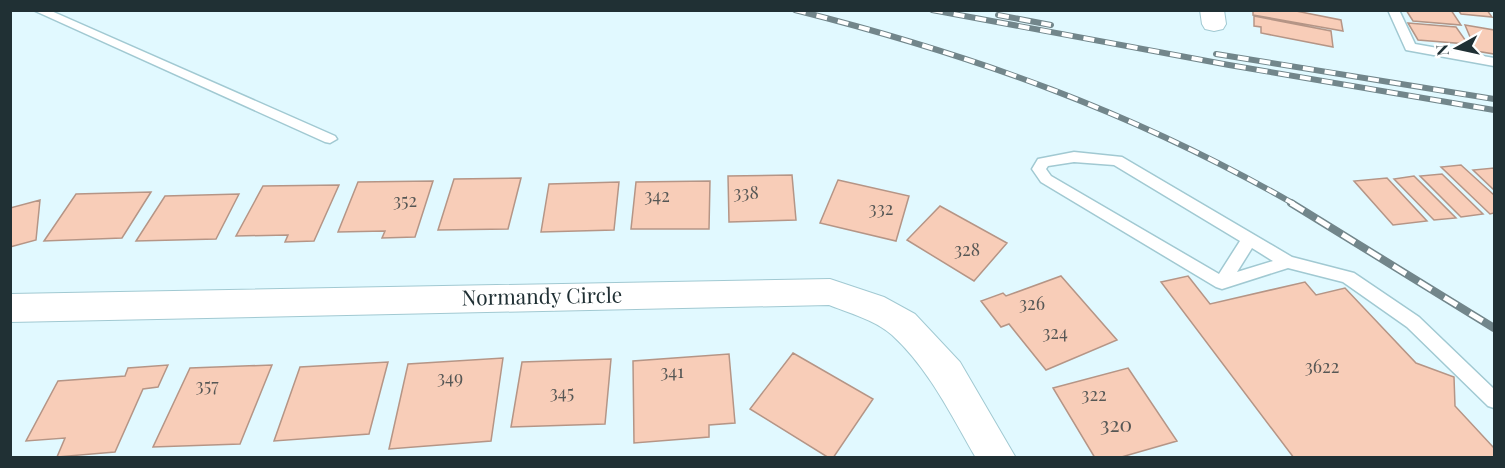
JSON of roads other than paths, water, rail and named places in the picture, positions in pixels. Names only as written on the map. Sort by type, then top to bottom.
[{"type":"street","name":"Normandy Circle","points":[[10,308],[830,292],[872,307],[903,324],[947,374],[997,458]]},
{"type":"lane","points":[[38,10],[330,139]]},
{"type":"lane","points":[[1393,10],[1410,47],[1494,62]]},
{"type":"lane","points":[[1288,262],[1222,283],[1046,179],[1039,169],[1043,162],[1074,157],[1117,160],[1288,262],[1348,277],[1413,322],[1494,400]]},
{"type":"lane","points":[[1222,283],[1249,239]]},
{"type":"railway","points":[[795,10],[926,46],[1051,89],[1173,141],[1294,204]]},
{"type":"railway","points":[[932,10],[1229,65],[1494,110]]},
{"type":"railway","points":[[998,15],[1051,25]]},
{"type":"railway","points":[[1216,54],[1494,99]]},
{"type":"railway","points":[[1291,203],[1494,328]]}]
